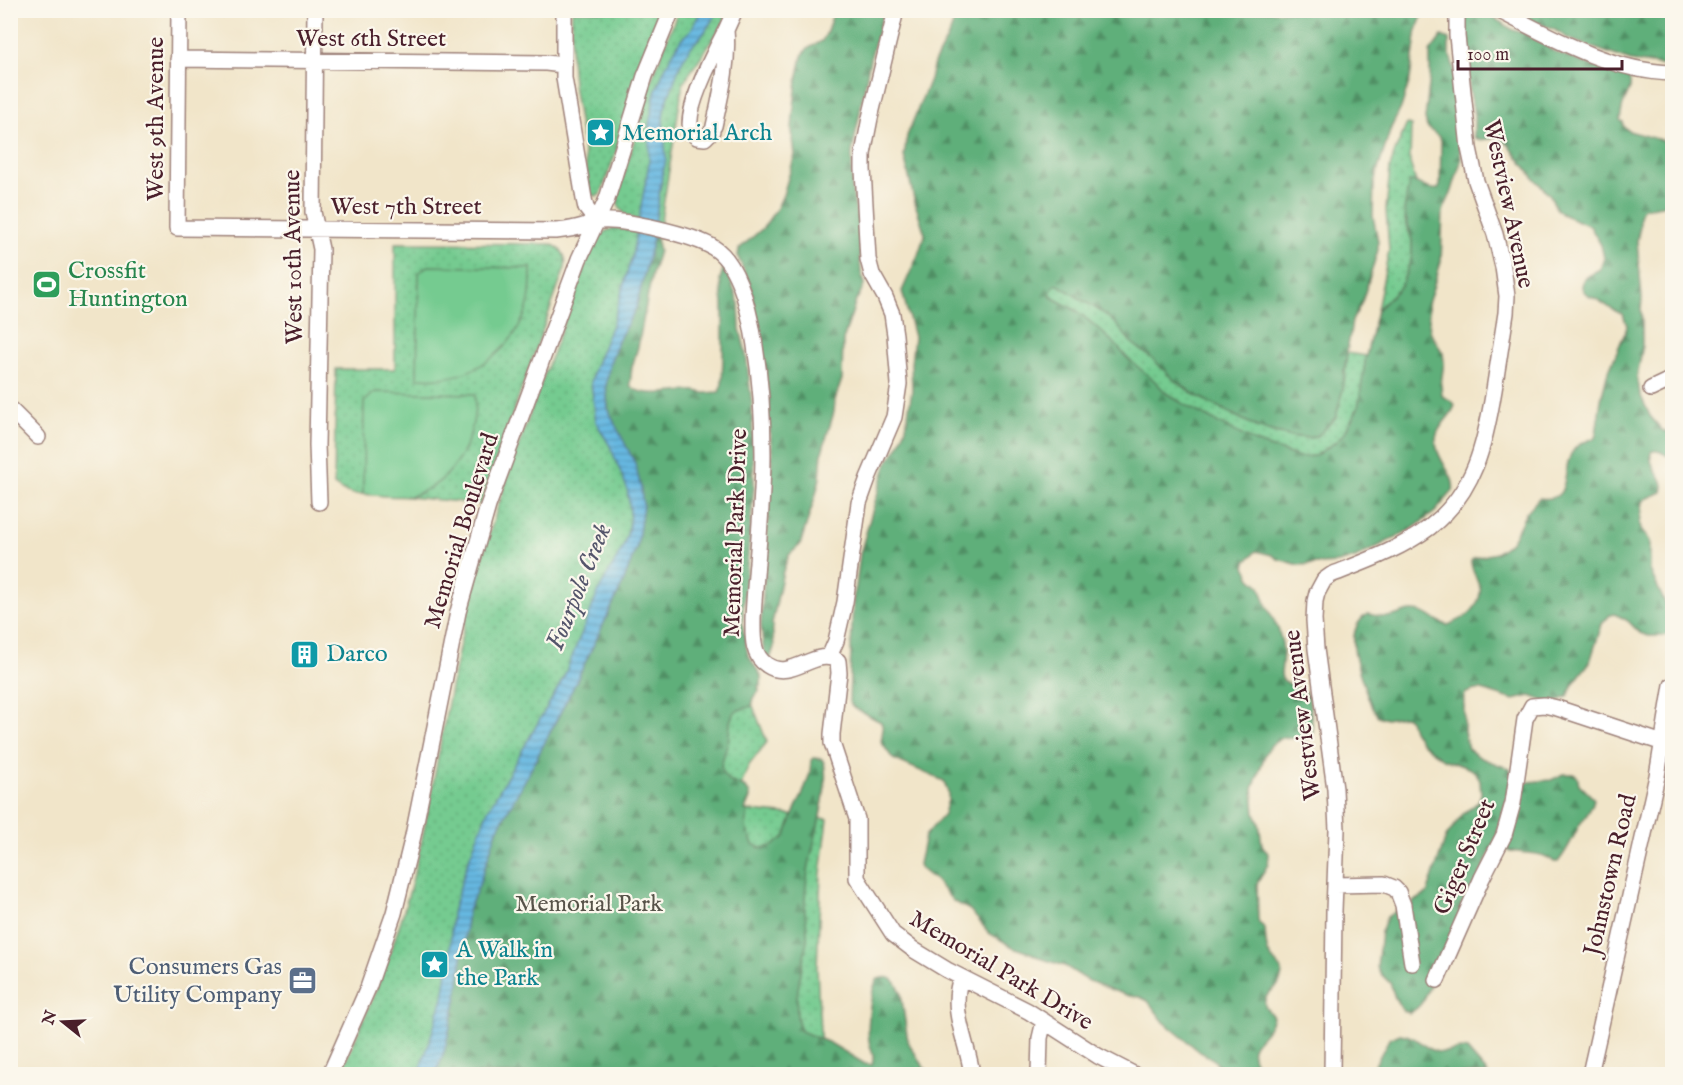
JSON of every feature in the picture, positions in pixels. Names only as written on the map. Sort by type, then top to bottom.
[{"type":"street","name":"West 9th Avenue","points":[[177,228],[179,10]]},
{"type":"street","name":"West 10th Avenue","points":[[315,10],[313,212],[321,249],[317,445],[319,502]]},
{"type":"street","points":[[564,10],[563,64],[566,91],[586,208],[596,221]]},
{"type":"street","name":"Memorial Boulevard","points":[[330,1074],[368,988],[394,913],[413,836],[458,612],[488,506],[582,251],[611,190],[645,76],[672,10]]},
{"type":"street","points":[[726,30],[723,82],[713,128],[705,138],[697,137],[692,130],[691,117],[699,88],[735,10]]},
{"type":"street","points":[[829,657],[846,602],[859,503],[891,427],[898,394],[898,358],[892,314],[872,274],[868,259],[863,154],[896,10]]},
{"type":"street","name":"Westview Avenue","points":[[1332,1074],[1337,802],[1314,632],[1315,601],[1324,580],[1391,550],[1418,535],[1440,519],[1460,495],[1475,468],[1487,433],[1506,313],[1507,296],[1503,267],[1495,234],[1470,157],[1456,10]]},
{"type":"street","points":[[1498,10],[1579,50],[1612,63],[1637,70],[1672,74]]},
{"type":"street","name":"West 6th Street","points":[[178,59],[563,64]]},
{"type":"street","name":"Memorial Park Drive","points":[[596,221],[616,221],[695,239],[719,251],[737,276],[755,344],[763,454],[753,618],[755,648],[764,663],[779,670],[788,670],[829,657],[838,661],[831,734],[857,819],[857,878],[893,934],[914,950],[961,978],[1028,1011],[1098,1056],[1133,1074]]},
{"type":"street","name":"West 7th Street","points":[[177,228],[556,231],[573,229],[596,221]]},
{"type":"street","points":[[1651,389],[1672,379]]},
{"type":"street","points":[[10,409],[38,437]]},
{"type":"street","name":"Johnstown Road","points":[[1590,1074],[1653,794],[1672,685]]},
{"type":"street","name":"Giger Street","points":[[1437,980],[1482,878],[1504,835],[1513,803],[1525,718],[1532,706],[1544,705],[1557,708],[1663,743]]},
{"type":"street","points":[[1335,885],[1384,884],[1398,892],[1403,905],[1412,963]]},
{"type":"street","points":[[961,978],[957,995],[958,1016],[972,1074]]},
{"type":"street","points":[[1039,1074],[1040,1038],[1044,1021]]},
{"type":"green space","points":[[572,11],[666,11],[601,194],[597,196],[592,195],[590,191],[573,84]]},
{"type":"green space","points":[[678,11],[729,11],[721,27],[683,83],[660,226],[639,221],[627,215],[618,205],[617,198],[643,112],[646,94]]},
{"type":"green space","points":[[834,11],[884,11],[870,59],[852,153],[852,191],[858,222],[861,272],[865,284],[856,301],[843,340],[842,379],[822,452],[816,494],[800,545],[789,555],[783,571],[772,624],[774,647],[770,659],[764,654],[761,625],[772,453],[768,412],[769,395],[760,326],[751,287],[738,257],[739,249],[763,228],[783,195],[795,155],[793,115],[802,56],[807,49],[822,41]]},
{"type":"green space","points":[[958,11],[1424,11],[1417,29],[1410,79],[1374,182],[1373,216],[1378,250],[1362,302],[1352,321],[1344,384],[1336,417],[1318,435],[1310,438],[1289,436],[1257,427],[1195,395],[1131,342],[1105,314],[1057,284],[1050,292],[1051,297],[1075,310],[1094,325],[1167,394],[1257,443],[1299,457],[1315,456],[1337,441],[1345,432],[1358,408],[1366,356],[1377,310],[1401,286],[1412,257],[1412,240],[1404,211],[1409,182],[1433,189],[1438,189],[1440,186],[1441,141],[1427,127],[1425,119],[1430,52],[1442,36],[1449,39],[1449,52],[1454,68],[1461,161],[1443,211],[1441,262],[1428,304],[1430,332],[1443,353],[1442,396],[1455,405],[1439,429],[1436,438],[1438,453],[1452,479],[1453,491],[1435,512],[1412,529],[1355,558],[1338,563],[1299,565],[1256,551],[1245,566],[1251,578],[1260,586],[1267,607],[1278,628],[1283,653],[1282,679],[1303,690],[1309,697],[1313,731],[1312,735],[1304,740],[1285,737],[1270,746],[1253,789],[1255,814],[1259,823],[1262,845],[1269,855],[1268,864],[1257,884],[1258,919],[1265,928],[1268,952],[1282,970],[1279,983],[1265,1001],[1266,1008],[1273,1017],[1270,1026],[1253,1048],[1255,1062],[1262,1074],[1233,1074],[1200,1052],[1164,1022],[1148,1001],[1087,980],[1065,966],[1013,947],[989,933],[970,910],[953,901],[936,881],[920,868],[919,864],[925,836],[944,814],[948,793],[944,781],[893,759],[881,742],[883,729],[881,722],[854,708],[849,702],[853,599],[860,554],[887,463],[899,446],[906,427],[912,390],[911,364],[914,337],[902,291],[925,234],[904,156],[907,136],[934,63],[949,35]]},
{"type":"green space","points":[[1470,11],[1483,11],[1555,52],[1628,76],[1630,88],[1620,120],[1623,126],[1629,131],[1672,143],[1672,203],[1645,208],[1640,217],[1637,241],[1642,298],[1642,350],[1637,377],[1640,394],[1650,416],[1662,430],[1672,434],[1672,458],[1659,451],[1651,452],[1652,464],[1663,486],[1662,492],[1643,502],[1640,524],[1650,541],[1650,570],[1672,614],[1672,627],[1670,633],[1663,636],[1648,636],[1640,633],[1621,617],[1610,615],[1602,624],[1590,662],[1573,684],[1568,696],[1558,702],[1550,703],[1530,696],[1514,700],[1482,690],[1466,693],[1464,732],[1468,749],[1481,758],[1510,769],[1513,776],[1495,842],[1425,997],[1419,1006],[1409,1013],[1402,1010],[1390,983],[1377,967],[1381,932],[1387,917],[1397,910],[1410,911],[1413,902],[1427,894],[1446,837],[1463,814],[1478,802],[1481,794],[1480,781],[1471,769],[1443,759],[1430,750],[1420,741],[1407,717],[1386,719],[1378,716],[1372,708],[1359,673],[1354,646],[1355,633],[1359,622],[1368,614],[1387,617],[1418,611],[1448,625],[1471,612],[1477,604],[1480,591],[1471,561],[1474,558],[1496,553],[1512,541],[1526,513],[1539,498],[1557,496],[1561,492],[1571,454],[1575,448],[1594,438],[1607,375],[1627,326],[1623,314],[1589,296],[1582,287],[1584,280],[1600,269],[1604,258],[1601,245],[1590,226],[1562,214],[1556,208],[1550,195],[1508,144],[1496,138],[1479,140],[1474,137],[1474,116],[1464,30],[1465,16]]},
{"type":"green space","points":[[1510,11],[1672,11],[1672,67],[1631,61],[1569,39],[1555,30]]},
{"type":"green space","points":[[1407,124],[1411,125],[1410,163],[1416,182],[1413,181],[1405,220],[1412,240],[1412,257],[1401,286],[1377,310],[1389,250],[1386,210],[1390,168]]},
{"type":"green space","name":"Memorial Park","points":[[615,228],[658,235],[629,325],[618,448],[634,514],[630,547],[549,733],[737,665],[767,742],[749,765],[732,809],[828,819],[821,874],[817,967],[822,1074],[340,1074],[387,962],[409,893],[426,820],[461,637],[497,511],[527,422],[593,246],[606,231]]},
{"type":"green space","points":[[653,238],[657,242],[659,251],[632,367],[630,385],[635,389],[649,393],[719,392],[722,384],[723,356],[723,304],[720,279],[724,267],[739,304],[740,329],[746,354],[752,405],[754,486],[742,623],[748,655],[761,676],[761,686],[758,685],[759,691],[752,706],[733,714],[721,766],[723,774],[729,781],[744,787],[750,793],[745,810],[748,811],[746,828],[753,844],[760,848],[772,846],[785,837],[810,773],[811,760],[822,759],[825,768],[824,797],[805,892],[807,940],[797,999],[801,1031],[830,1043],[865,1064],[872,1065],[873,1056],[868,1035],[871,999],[878,979],[887,977],[895,982],[901,993],[908,1042],[931,1074],[436,1074],[445,1049],[457,997],[468,911],[497,830],[574,686],[623,583],[637,546],[643,505],[608,408],[606,386],[609,363],[636,308]]},
{"type":"green space","points":[[395,243],[550,244],[561,250],[564,256],[565,268],[480,504],[353,494],[334,485],[336,369],[395,369]]},
{"type":"green space","points":[[427,266],[531,268],[528,303],[519,327],[492,358],[467,372],[440,378],[417,378],[419,273]]},
{"type":"green space","points":[[1057,284],[1105,314],[1131,342],[1195,395],[1257,427],[1289,436],[1310,438],[1318,435],[1336,417],[1344,384],[1347,353],[1366,356],[1360,403],[1345,432],[1337,441],[1315,456],[1299,457],[1257,443],[1208,419],[1170,396],[1094,325],[1075,310],[1051,297],[1050,292]]},
{"type":"green space","points":[[375,392],[475,394],[472,425],[461,455],[453,468],[429,488],[404,497],[363,494],[364,402]]},
{"type":"green space","points":[[1564,774],[1577,776],[1579,784],[1594,799],[1558,862],[1537,854],[1504,849],[1522,786],[1529,782],[1551,780]]},
{"type":"green space","points":[[1400,1034],[1412,1037],[1434,1051],[1467,1050],[1488,1074],[1372,1074],[1389,1039]]},
{"type":"water","points":[[701,11],[718,11],[680,65],[664,110],[666,160],[653,238],[636,308],[619,339],[610,363],[606,386],[608,408],[635,463],[641,488],[643,505],[637,546],[623,583],[574,686],[497,830],[468,911],[457,997],[445,1049],[436,1074],[419,1074],[443,998],[450,952],[452,913],[467,864],[488,810],[563,679],[599,590],[623,547],[629,528],[630,510],[627,488],[610,446],[596,422],[591,382],[613,322],[632,256],[649,163],[649,125],[655,93],[674,51],[681,39],[691,30]]},
{"type":"railway","points":[[10,1017],[10,1049]]},
{"type":"place","name":"Memorial Arch","points":[[601,133]]},
{"type":"place","name":"Crossfit Huntington","points":[[47,285]]},
{"type":"place","name":"Darco","points":[[305,654]]},
{"type":"place","name":"A Walk in the Park","points":[[435,964]]},
{"type":"place","name":"Consumers Gas Utility Company","points":[[303,981]]},
{"type":"water label","name":"Fourpole Creek","points":[[579,587]]}]
